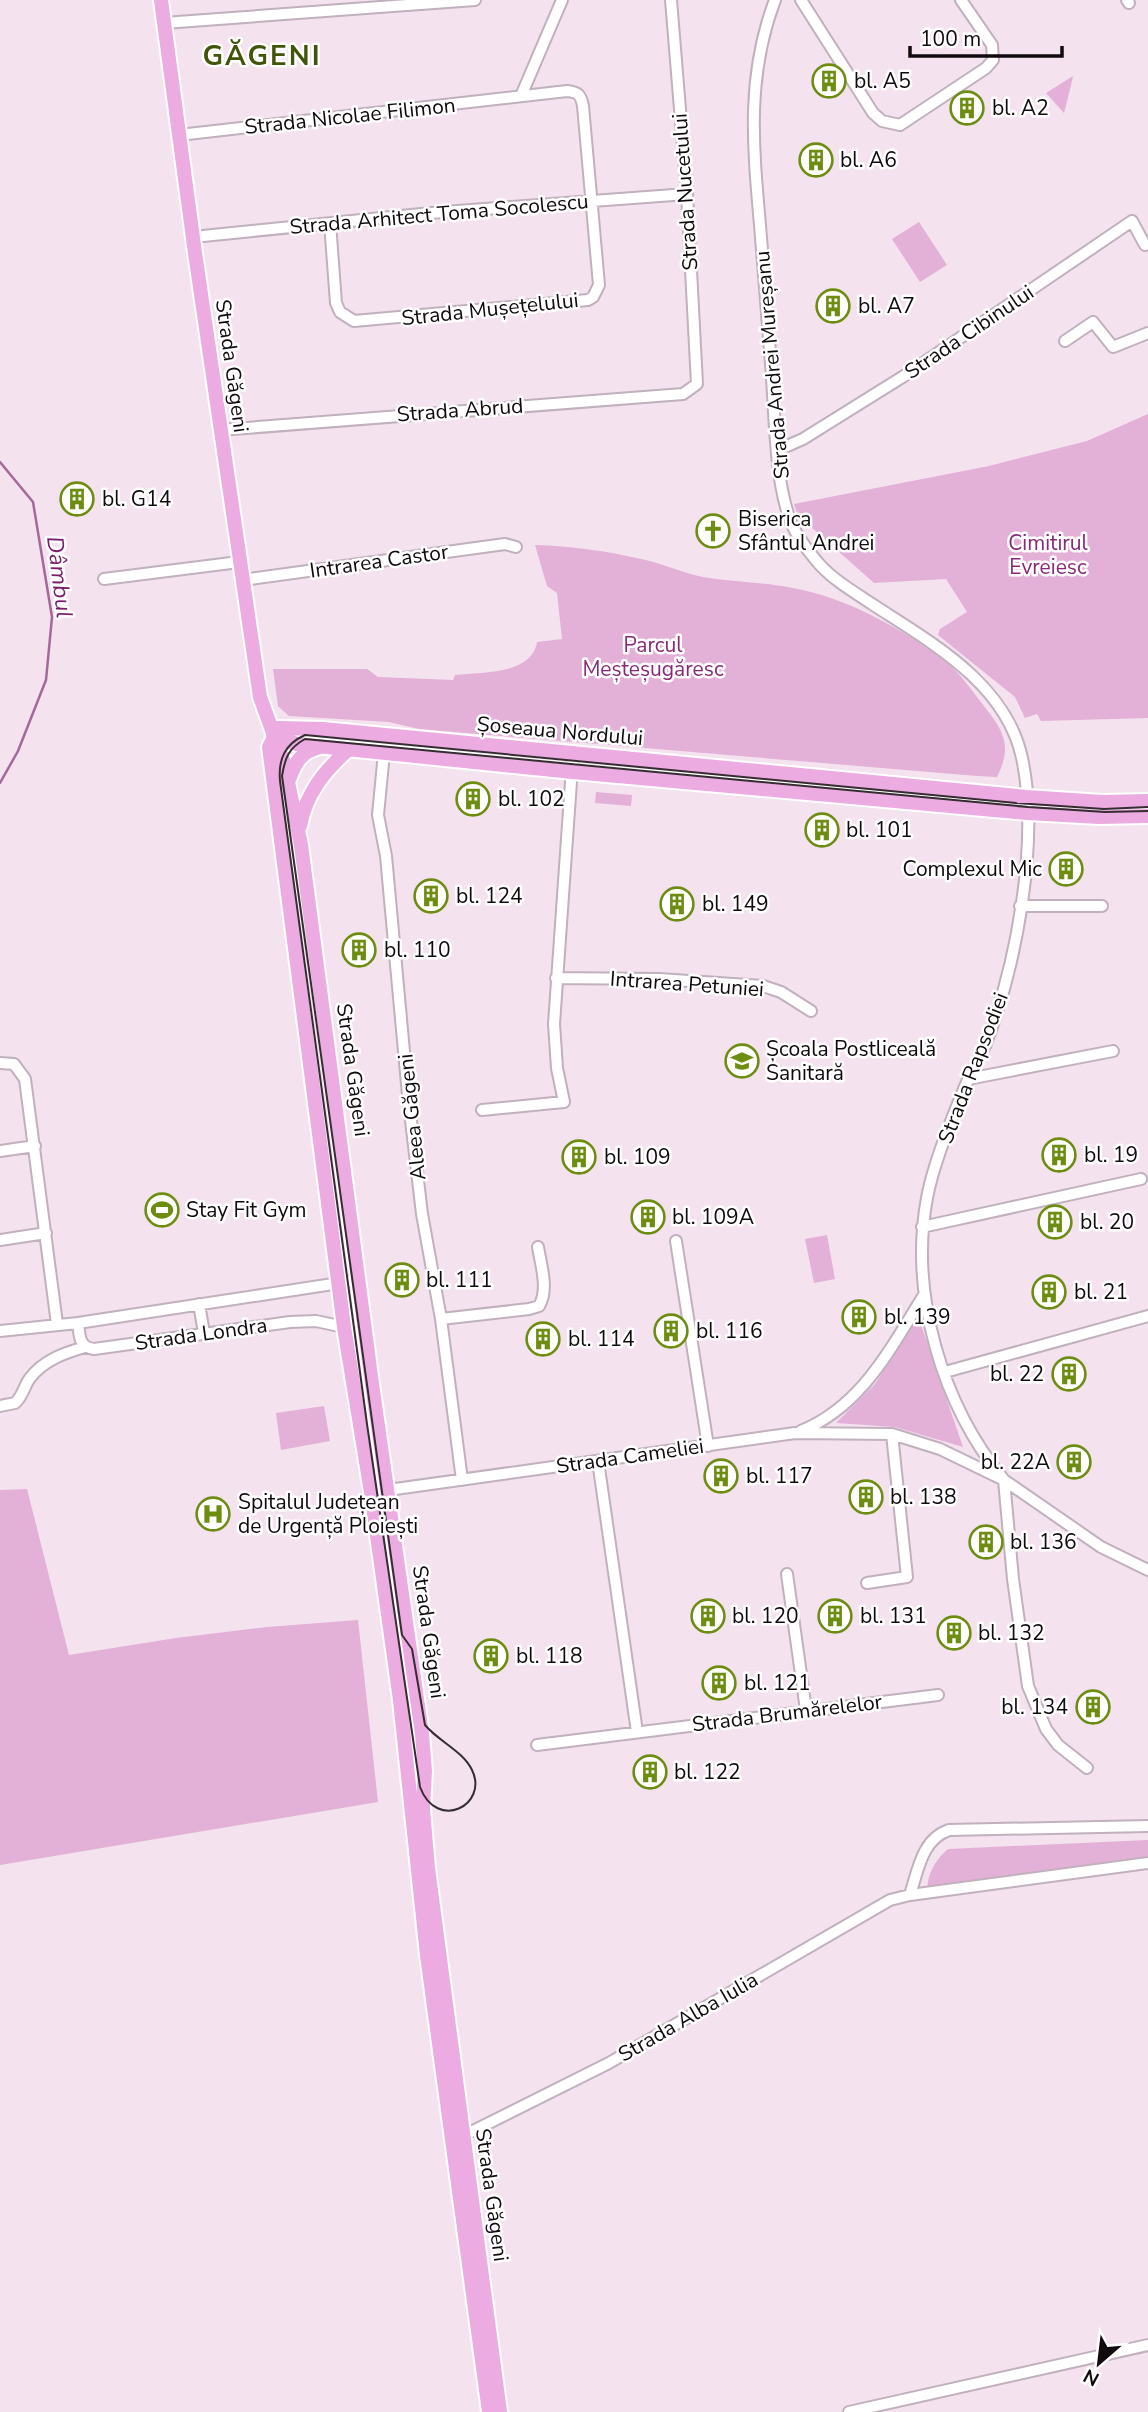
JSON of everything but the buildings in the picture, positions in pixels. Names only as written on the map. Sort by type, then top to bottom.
[{"type":"main road","name":"Strada Găgeni","points":[[161,0],[192,237],[260,697],[284,763],[301,845],[422,1734],[425,1771],[419,1831],[451,2141],[489,2412]]},
{"type":"main road","name":"Șoseaua Nordului","points":[[1148,802],[1102,803],[1027,797],[291,727],[279,729],[273,736],[285,742],[573,772],[582,779],[633,783],[643,777],[1028,813],[1099,817],[1148,816]]},
{"type":"main road","name":"Strada Găgeni","points":[[273,736],[268,753],[344,1327],[371,1492],[500,2412]]},
{"type":"main road","points":[[288,782],[305,751],[321,746]]},
{"type":"main road","points":[[301,845],[300,824],[309,797],[325,771],[349,749]]},
{"type":"street","points":[[164,23],[475,0]]},
{"type":"street","points":[[521,96],[562,0]]},
{"type":"street","name":"Strada Nucetului","points":[[671,0],[687,194],[697,384]]},
{"type":"street","name":"Strada Andrei Mureșanu","points":[[775,0],[766,24],[757,64],[752,124],[778,450],[789,516],[805,547],[836,580],[942,649],[989,695],[1004,716],[1022,756],[1027,797]]},
{"type":"street","points":[[801,0],[873,113],[882,121],[900,125],[986,68],[993,60],[992,45],[961,0]]},
{"type":"street","name":"Strada Mușețelului","points":[[330,223],[336,303],[346,318],[362,321],[588,300],[598,291],[599,285],[581,96],[567,91],[521,96]]},
{"type":"street","name":"Strada Nicolae Filimon","points":[[179,135],[521,96]]},
{"type":"street","name":"Strada Arhitect Toma Socolescu","points":[[192,237],[592,200],[687,194]]},
{"type":"street","name":"Strada Cibinului","points":[[778,450],[803,439],[915,369],[1132,221],[1145,245]]},
{"type":"street","points":[[1065,341],[1093,322],[1113,346],[1148,333]]},
{"type":"street","name":"Strada Abrud","points":[[220,430],[683,394],[697,384]]},
{"type":"street","name":"Intrarea Castor","points":[[242,580],[505,544],[516,547]]},
{"type":"street","points":[[104,579],[239,562]]},
{"type":"street","name":"Aleea Găgeni","points":[[384,753],[379,829],[386,856],[422,1214],[441,1319],[462,1480]]},
{"type":"street","points":[[482,1110],[564,1102],[557,1068],[554,1024],[573,753]]},
{"type":"street","name":"Strada Rapsodiei","points":[[1004,1480],[982,1453],[964,1419],[945,1372],[924,1295],[920,1259],[927,1194],[968,1079],[998,1010],[1014,948],[1020,906],[1027,797]]},
{"type":"street","points":[[1020,906],[1102,906]]},
{"type":"street","name":"Intrarea Petuniei","points":[[556,978],[659,979],[763,986],[781,992],[811,1011]]},
{"type":"street","points":[[968,1079],[1113,1051]]},
{"type":"street","points":[[0,1063],[14,1064],[25,1079],[57,1324]]},
{"type":"street","points":[[0,1151],[35,1146]]},
{"type":"street","points":[[922,1227],[1141,1180]]},
{"type":"street","points":[[0,1240],[46,1233]]},
{"type":"street","points":[[676,1241],[708,1446]]},
{"type":"street","points":[[441,1319],[539,1306],[544,1299],[544,1287],[538,1247]]},
{"type":"street","name":"Strada Londra","points":[[0,1331],[359,1280]]},
{"type":"street","points":[[795,1433],[827,1419],[852,1399],[874,1374],[924,1295]]},
{"type":"street","points":[[199,1304],[204,1333]]},
{"type":"street","points":[[945,1372],[1148,1316]]},
{"type":"street","name":"Strada Londra","points":[[0,1406],[15,1403],[31,1376],[48,1361],[57,1355],[85,1347],[94,1349],[303,1321],[344,1327]]},
{"type":"street","points":[[78,1322],[81,1343],[85,1347]]},
{"type":"street","name":"Strada Cameliei","points":[[371,1492],[795,1433],[892,1434],[940,1449],[1004,1480],[1101,1547],[1147,1566]]},
{"type":"street","points":[[867,1583],[907,1577],[892,1434]]},
{"type":"street","points":[[598,1461],[636,1732]]},
{"type":"street","points":[[1004,1480],[1013,1579],[1028,1686],[1052,1737],[1070,1756],[1087,1768]]},
{"type":"street","points":[[787,1574],[806,1710]]},
{"type":"street","name":"Strada Brumărelelor","points":[[537,1745],[938,1695]]},
{"type":"street","points":[[911,1895],[929,1842],[936,1835],[949,1830],[1148,1826]]},
{"type":"street","name":"Strada Alba Iulia","points":[[463,2136],[609,2063],[890,1900],[1148,1863]]},
{"type":"street","points":[[849,2412],[1148,2345]]},
{"type":"green space","points":[[1073,76],[1072,81],[1064,113],[1046,93]]},
{"type":"green space","points":[[919,222],[947,265],[920,282],[892,239]]},
{"type":"green space","name":"Cimitirul Evreiesc","points":[[1148,414],[1148,718],[1041,721],[1037,714],[1025,718],[1015,697],[938,635],[940,629],[967,612],[946,579],[874,583],[811,527],[802,515],[798,516],[794,504],[989,466],[1087,441]]},
{"type":"green space","name":"Parcul Meșteșugăresc","points":[[535,545],[602,551],[703,577],[770,584],[813,592],[873,616],[911,637],[945,661],[968,686],[1000,728],[1003,737],[1005,755],[997,777],[419,729],[389,722],[289,716],[278,706],[273,669],[367,669],[378,677],[453,680],[455,675],[491,672],[516,666],[526,661],[533,653],[537,642],[562,639],[557,593],[547,586]]},
{"type":"green space","points":[[596,792],[632,795],[631,806],[595,803]]},
{"type":"green space","points":[[827,1235],[835,1279],[814,1283],[805,1239]]},
{"type":"green space","points":[[918,1316],[963,1447],[895,1427],[836,1423],[875,1384]]},
{"type":"green space","points":[[324,1406],[330,1441],[281,1450],[276,1413]]},
{"type":"green space","points":[[27,1489],[69,1655],[176,1638],[358,1620],[378,1802],[0,1865],[0,1490]]},
{"type":"green space","points":[[1148,1840],[1148,1868],[949,1896],[938,1896],[928,1890],[933,1867],[948,1849]]},
{"type":"waterway","name":"Dâmbul","points":[[0,462],[33,502],[52,617],[46,680],[18,751],[0,783]]},
{"type":"tram line","points":[[1148,807],[1104,809],[1016,803],[305,735],[292,743],[284,753],[280,766],[280,781],[367,1424],[420,1787],[428,1801],[448,1811],[459,1808],[468,1803],[475,1783],[472,1770],[463,1757],[425,1725],[412,1649],[402,1635],[282,776],[286,758],[291,750],[305,739],[1028,807],[1105,812],[1148,811]]},
{"type":"place","name":"bl. A5","points":[[829,81]]},
{"type":"place","name":"bl. A2","points":[[967,108]]},
{"type":"place","name":"bl. A6","points":[[816,160]]},
{"type":"place","name":"bl. A7","points":[[833,306]]},
{"type":"place","name":"bl. G14","points":[[77,499]]},
{"type":"place","name":"Biserica Sfântul Andrei","points":[[713,531]]},
{"type":"place","name":"bl. 102","points":[[473,799]]},
{"type":"place","name":"bl. 101","points":[[822,830]]},
{"type":"place","name":"Complexul Mic","points":[[1066,869]]},
{"type":"place","name":"bl. 124","points":[[431,896]]},
{"type":"place","name":"bl. 149","points":[[677,904]]},
{"type":"place","name":"bl. 110","points":[[359,950]]},
{"type":"place","name":"Școala Postliceală Sanitară","points":[[742,1061]]},
{"type":"place","name":"bl. 19","points":[[1059,1155]]},
{"type":"place","name":"bl. 109","points":[[579,1157]]},
{"type":"place","name":"Stay Fit Gym","points":[[162,1210]]},
{"type":"place","name":"bl. 109A","points":[[648,1217]]},
{"type":"place","name":"bl. 20","points":[[1055,1222]]},
{"type":"place","name":"bl. 111","points":[[402,1280]]},
{"type":"place","name":"bl. 21","points":[[1049,1292]]},
{"type":"place","name":"bl. 139","points":[[859,1317]]},
{"type":"place","name":"bl. 116","points":[[671,1331]]},
{"type":"place","name":"bl. 114","points":[[543,1339]]},
{"type":"place","name":"bl. 22","points":[[1069,1374]]},
{"type":"place","name":"bl. 22A","points":[[1074,1462]]},
{"type":"place","name":"bl. 117","points":[[721,1476]]},
{"type":"place","name":"bl. 138","points":[[866,1497]]},
{"type":"place","name":"Spitalul Județean de Urgență Ploiești","points":[[213,1514]]},
{"type":"place","name":"bl. 136","points":[[986,1542]]},
{"type":"place","name":"bl. 120","points":[[708,1616]]},
{"type":"place","name":"bl. 131","points":[[835,1616]]},
{"type":"place","name":"bl. 132","points":[[954,1633]]},
{"type":"place","name":"bl. 118","points":[[491,1656]]},
{"type":"place","name":"bl. 121","points":[[719,1683]]},
{"type":"place","name":"bl. 134","points":[[1093,1707]]},
{"type":"place","name":"bl. 122","points":[[650,1772]]},
{"type":"district","name":"GĂGENI","points":[[262,55]]}]
